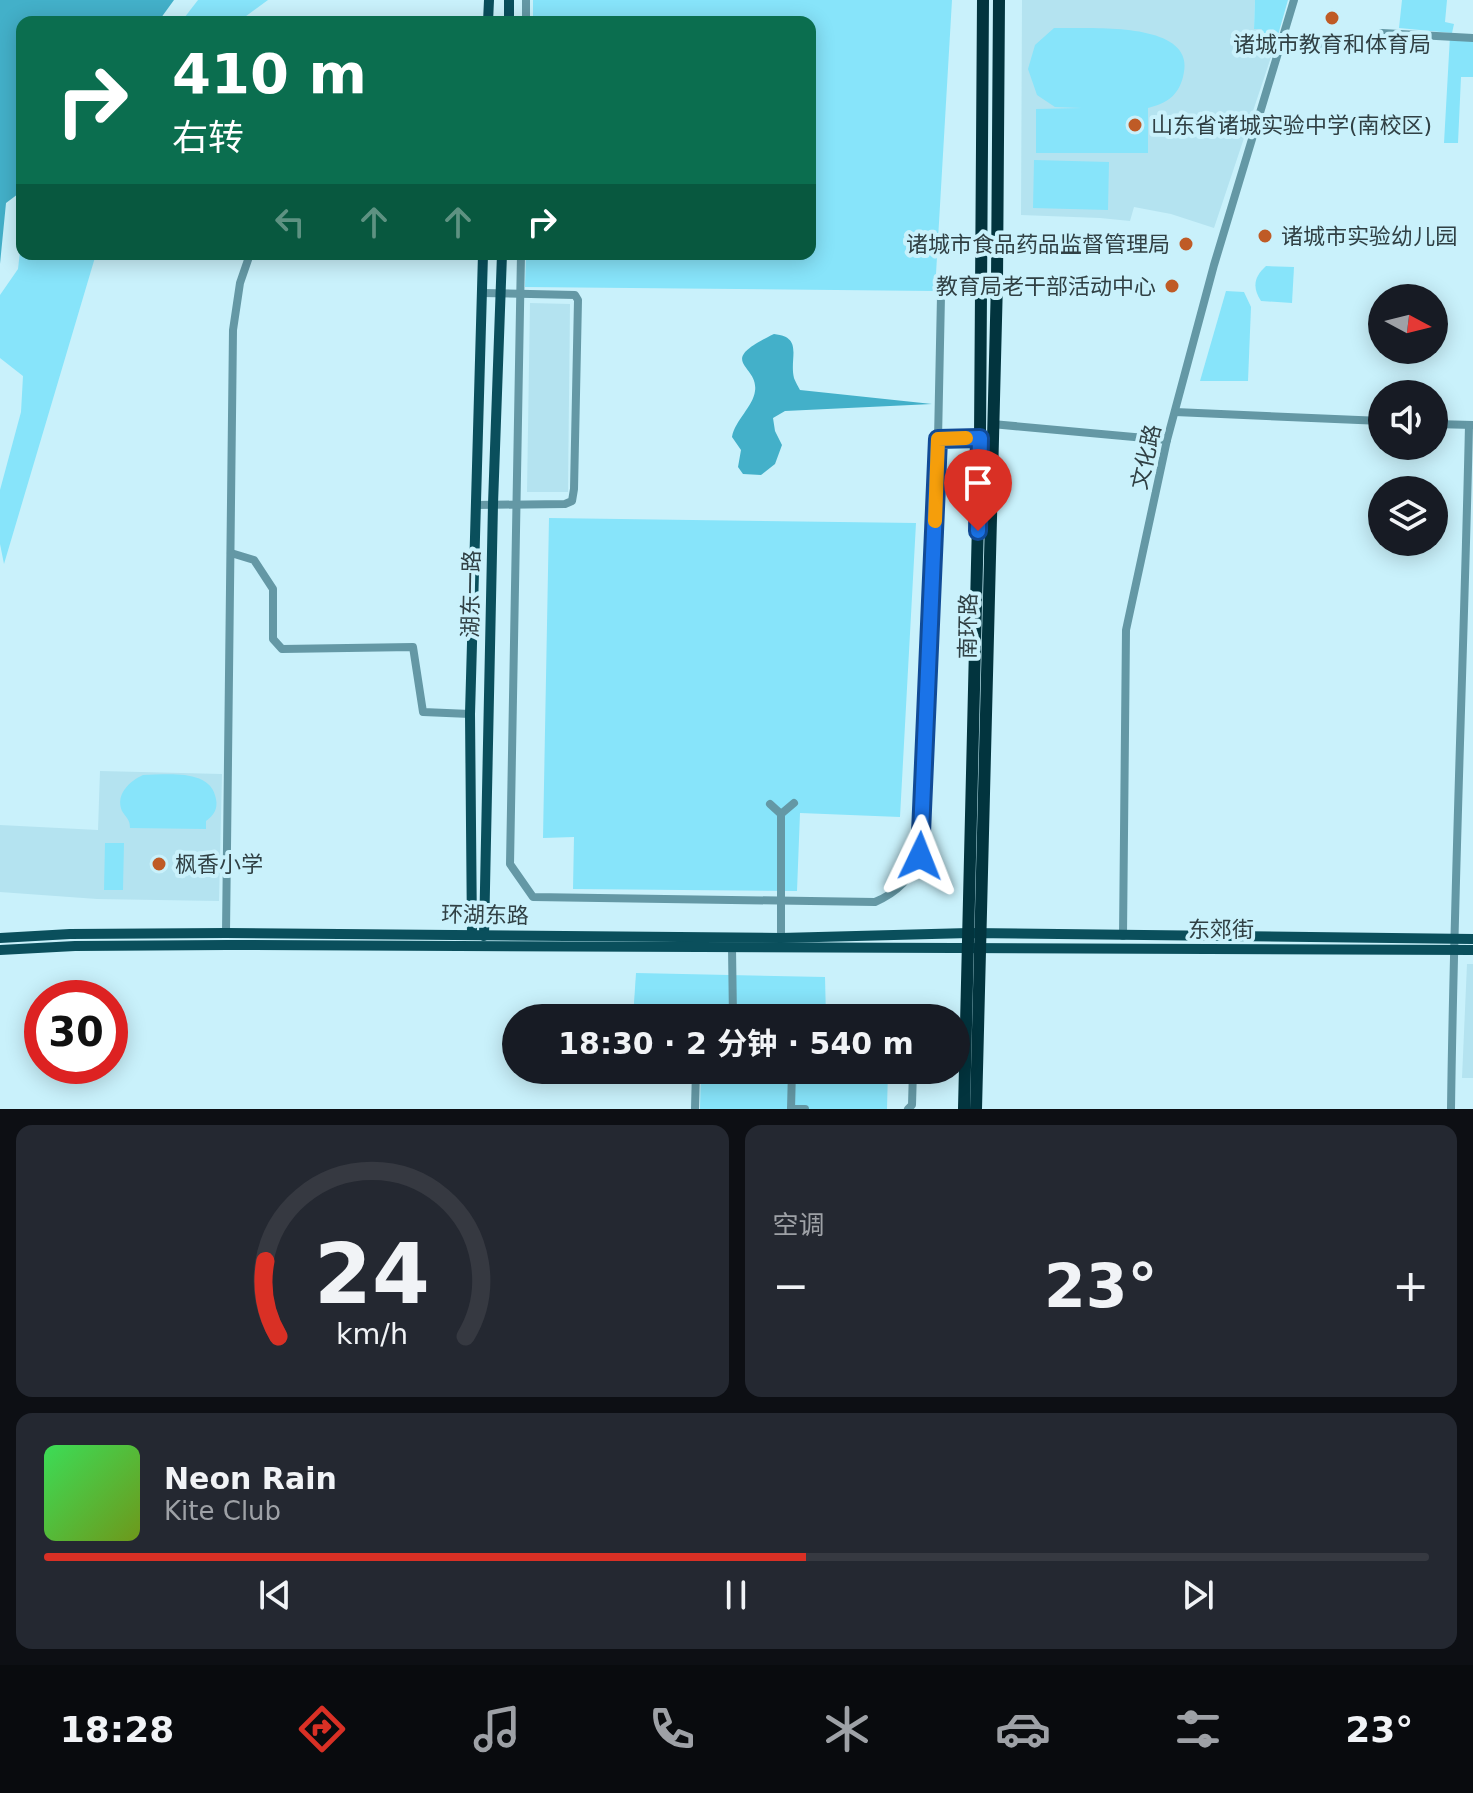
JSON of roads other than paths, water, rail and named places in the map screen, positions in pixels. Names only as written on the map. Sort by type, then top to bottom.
[{"type":"highway","name":"南环路","points":[[976,1109],[983,0]]},
{"type":"highway","name":"南环路","points":[[964,1109],[975,940],[997,281],[999,0]]},
{"type":"main road","name":"湖东一路","points":[[472,935],[470,714],[483,260]]},
{"type":"main road","name":"湖东一路","points":[[484,936],[493,504],[502,260]]},
{"type":"main road","name":"环湖东路","points":[[0,938],[70,934],[226,933],[975,940]]},
{"type":"main road","name":"东郊街","points":[[975,940],[1123,936],[1453,945],[1473,950]]},
{"type":"main road","name":"东郊街","points":[[975,940],[1453,945],[1473,939]]},
{"type":"main road","name":"环湖东路","points":[[0,950],[212,945],[732,948],[975,940]]},
{"type":"street","name":"文化路","points":[[1123,936],[1126,630],[1167,440],[1214,265],[1294,0]]},
{"type":"street","points":[[1282,41],[1362,46],[1371,37],[1382,33],[1473,38]]},
{"type":"street","points":[[226,933],[233,330],[240,283],[248,260]]},
{"type":"street","points":[[521,260],[510,864],[533,897],[875,902],[898,889],[917,865],[920,856],[938,439],[941,296]]},
{"type":"street","points":[[476,505],[565,504],[572,501],[575,442],[578,300],[575,295],[482,293]]},
{"type":"street","points":[[1175,412],[1368,420]]},
{"type":"street","points":[[992,424],[1167,440]]},
{"type":"street","points":[[1448,424],[1471,425],[1470,555],[1453,945],[1451,1109]]},
{"type":"street","points":[[938,439],[980,438]]},
{"type":"street","points":[[231,553],[254,560],[273,589],[273,639],[282,649],[413,647],[423,712],[470,714]]},
{"type":"street","points":[[781,814],[794,803]]},
{"type":"street","points":[[770,804],[781,814],[781,938]]},
{"type":"street","points":[[732,948],[733,1004]]},
{"type":"street","points":[[695,1109],[696,1084]]},
{"type":"street","points":[[792,1084],[791,1109],[805,1109]]},
{"type":"street","points":[[908,1109],[912,1105],[913,1084]]},
{"type":"place","name":"诸城市教育和体育局","points":[[1332,18]]},
{"type":"place","name":"山东省诸城实验中学(南校区)","points":[[1135,125]]},
{"type":"place","name":"诸城市实验幼儿园","points":[[1265,236]]},
{"type":"place","name":"诸城市食品药品监督管理局","points":[[1186,244]]},
{"type":"place","name":"教育局老干部活动中心","points":[[1172,286]]},
{"type":"place","name":"枫香小学","points":[[159,864]]}]
